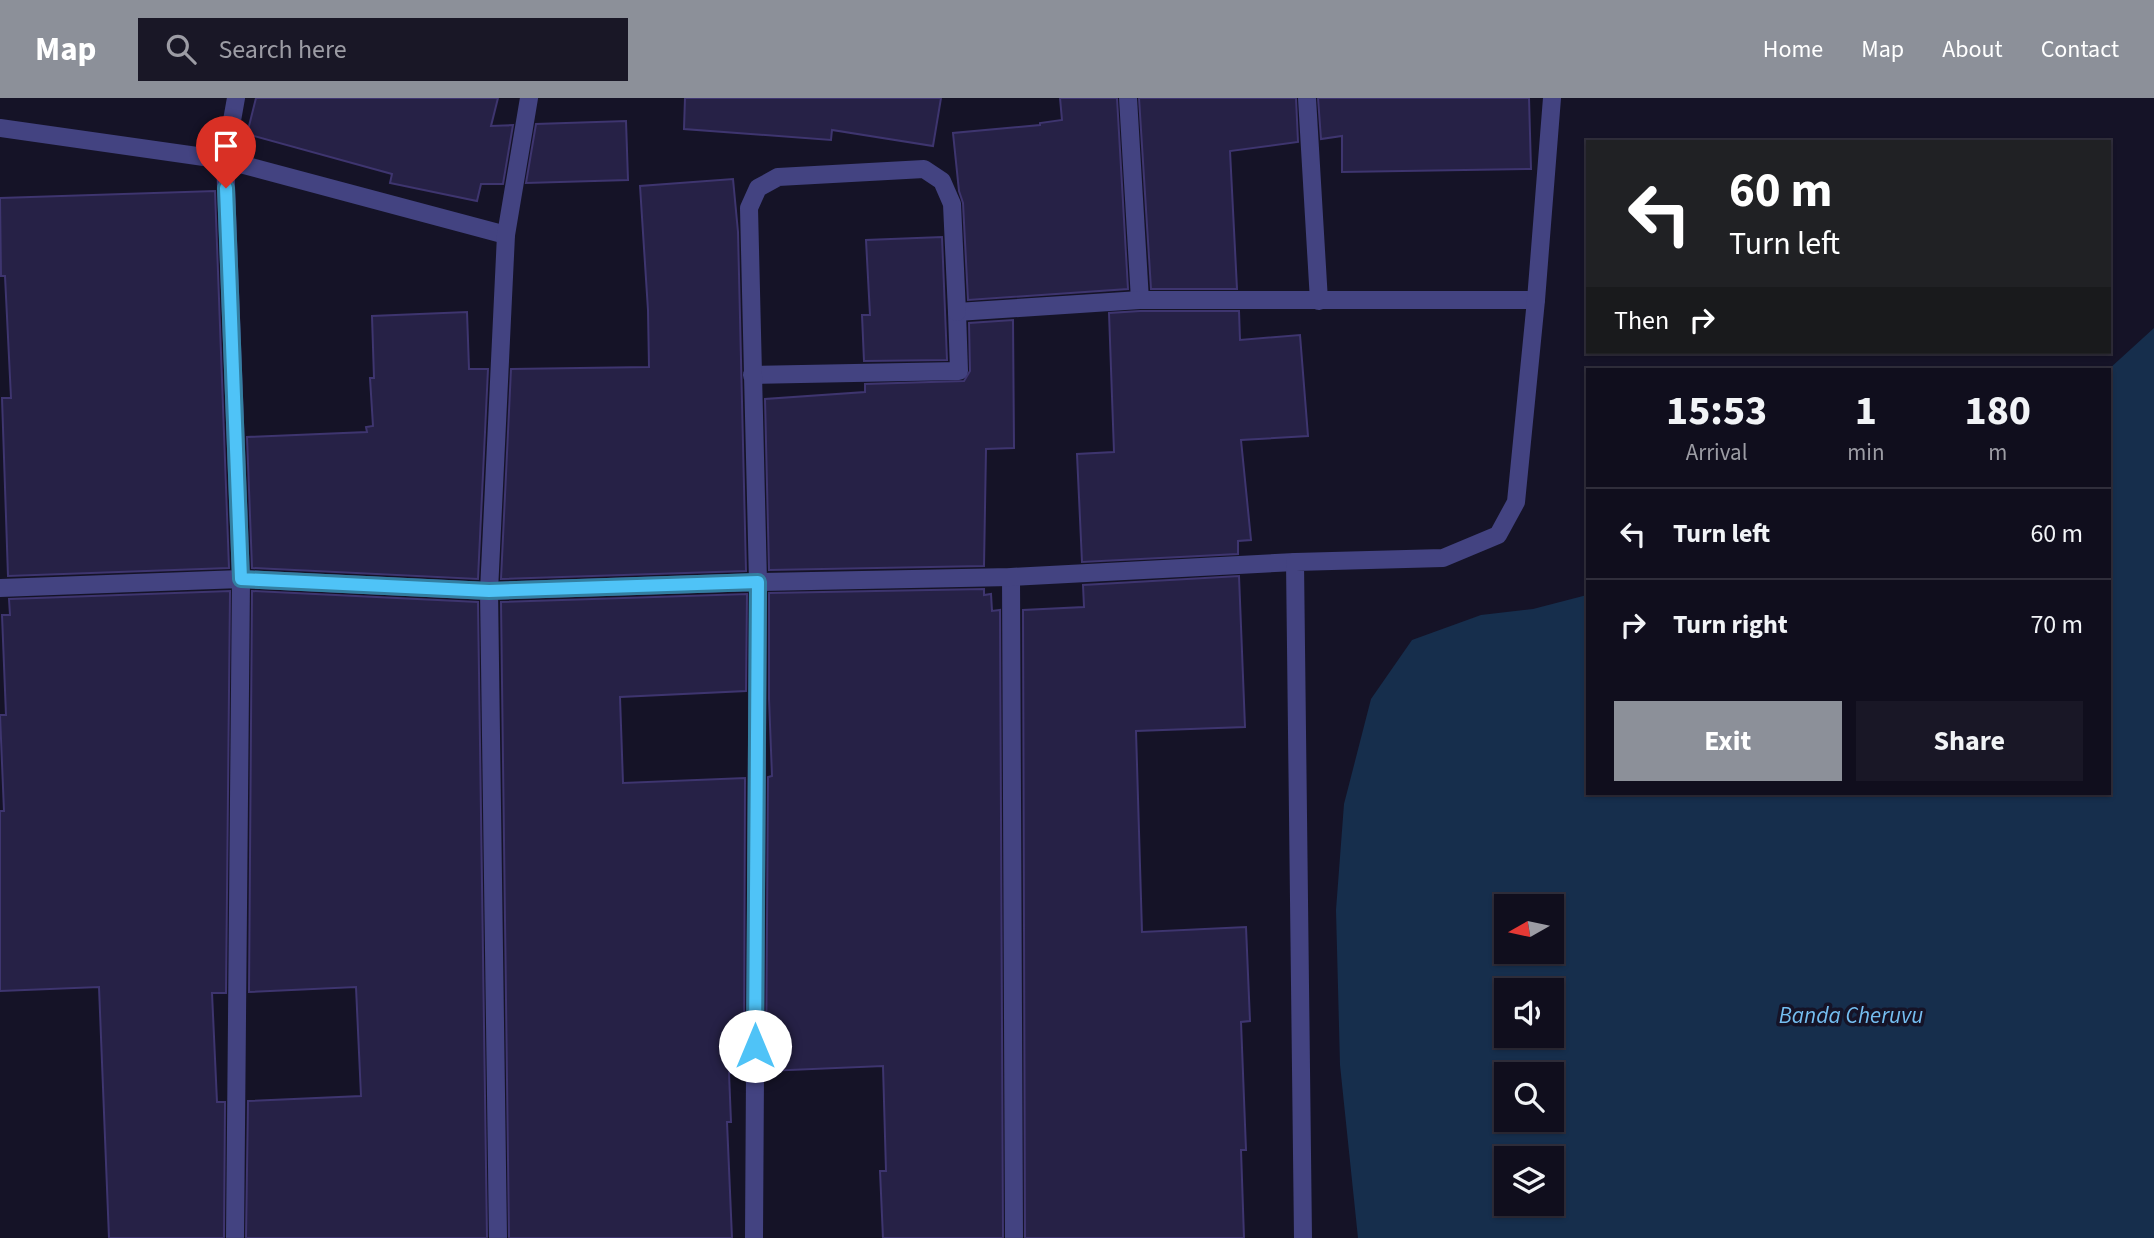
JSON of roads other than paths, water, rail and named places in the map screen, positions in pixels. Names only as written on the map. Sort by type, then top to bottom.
[{"type":"street","points":[[235,1238],[241,579],[225,160],[236,98]]},
{"type":"street","points":[[498,1238],[489,591],[506,235],[528,98]]},
{"type":"street","points":[[1128,98],[1140,300]]},
{"type":"street","points":[[1307,98],[1319,301]]},
{"type":"street","points":[[0,588],[241,579],[489,591],[1011,577],[1295,562],[1443,558],[1497,535],[1517,502],[1552,98]]},
{"type":"street","points":[[0,128],[225,160],[506,235]]},
{"type":"street","points":[[752,375],[959,371],[951,204],[942,181],[923,169],[778,177],[758,188],[749,208],[752,375],[758,582],[754,1238]]},
{"type":"street","points":[[957,312],[1140,300],[1536,300]]},
{"type":"street","points":[[1295,562],[1303,1238]]},
{"type":"street","points":[[1011,577],[1014,1238]]},
{"type":"water","name":"Banda Cheruvu","points":[[2154,328],[2154,1238],[1358,1238],[1340,1065],[1336,910],[1344,804],[1371,699],[1412,640],[1481,615],[1533,609],[1586,595],[1586,795],[2111,795],[2110,368]]}]
